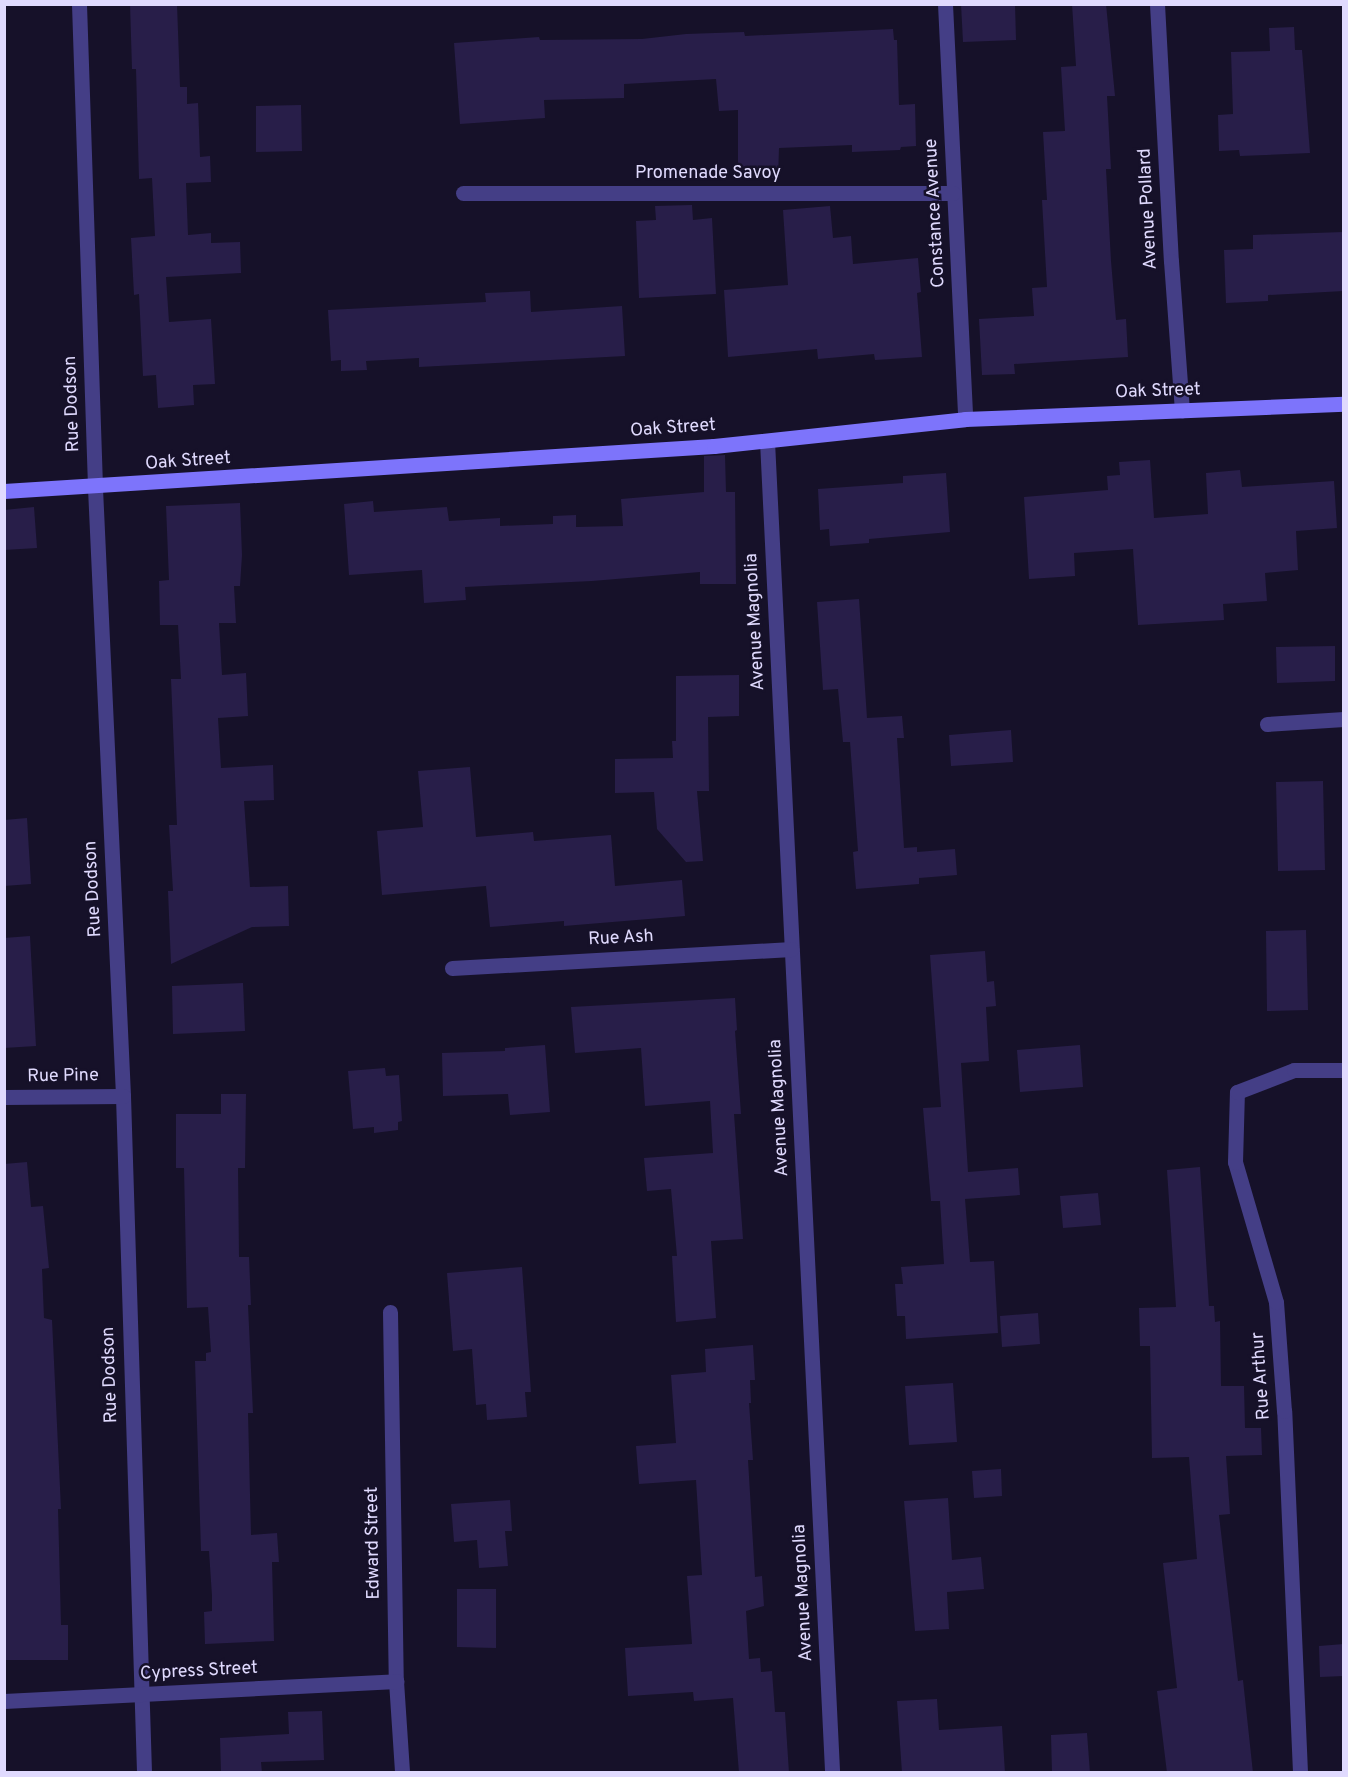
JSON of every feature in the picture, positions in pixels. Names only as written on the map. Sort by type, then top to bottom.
[{"type":"main road","name":"Oak Street","points":[[4,492],[95,488],[767,441],[965,419],[1344,404]]},
{"type":"street","name":"Rue Dodson","points":[[79,4],[95,488],[123,1096],[139,1694],[144,1773]]},
{"type":"street","name":"Constance Avenue","points":[[945,4],[952,193],[961,305],[965,419]]},
{"type":"street","name":"Avenue Pollard","points":[[1157,4],[1182,411]]},
{"type":"street","name":"Promenade Savoy","points":[[463,194],[952,193]]},
{"type":"street","name":"Avenue Magnolia","points":[[767,441],[832,1773]]},
{"type":"street","points":[[1267,724],[1344,719]]},
{"type":"street","name":"Rue Ash","points":[[452,968],[791,949]]},
{"type":"street","name":"Rue Arthur","points":[[1300,1773],[1284,1411],[1276,1302],[1234,1162],[1237,1092],[1294,1070],[1344,1070]]},
{"type":"street","name":"Rue Pine","points":[[4,1097],[123,1096]]},
{"type":"street","name":"Edward Street","points":[[390,1312],[396,1681],[402,1773]]},
{"type":"street","name":"Cypress Street","points":[[4,1701],[396,1681]]},
{"type":"building","points":[[130,4],[177,4],[180,87],[187,87],[187,104],[198,103],[200,157],[210,156],[211,182],[186,183],[188,235],[211,233],[211,243],[240,242],[241,273],[166,277],[169,322],[211,319],[215,384],[193,385],[194,405],[158,408],[156,375],[143,376],[139,294],[134,295],[131,238],[155,236],[152,178],[139,179],[136,69],[132,69]]},
{"type":"building","points":[[961,4],[1015,4],[1016,40],[963,42]]},
{"type":"building","points":[[1072,4],[1106,4],[1115,96],[1107,96],[1111,169],[1106,169],[1111,261],[1116,320],[1126,319],[1128,357],[1014,364],[1015,374],[982,375],[979,319],[1034,316],[1032,288],[1047,287],[1042,200],[1047,200],[1043,132],[1065,131],[1061,67],[1076,66]]},
{"type":"building","points":[[1294,27],[1295,50],[1302,50],[1310,153],[1240,156],[1239,150],[1219,151],[1218,115],[1233,114],[1231,52],[1270,51],[1269,28]]},
{"type":"building","points":[[893,29],[894,40],[897,40],[899,105],[915,104],[916,146],[901,147],[900,150],[852,152],[852,145],[779,148],[778,178],[738,178],[738,110],[719,111],[716,79],[624,84],[624,98],[544,100],[545,118],[460,124],[454,43],[539,37],[540,40],[642,39],[686,34],[744,32],[745,36]]},
{"type":"building","points":[[301,105],[302,151],[256,152],[256,106]]},
{"type":"building","points":[[692,205],[693,220],[712,218],[716,294],[639,298],[636,221],[656,220],[655,206]]},
{"type":"building","points":[[830,206],[833,238],[851,236],[853,264],[918,258],[921,292],[917,293],[922,357],[875,360],[874,354],[818,359],[817,349],[728,357],[724,290],[788,285],[783,210]]},
{"type":"building","points":[[1344,232],[1344,291],[1268,295],[1268,301],[1226,303],[1224,250],[1253,249],[1253,235]]},
{"type":"building","points":[[530,291],[531,312],[622,306],[625,356],[419,367],[419,358],[366,361],[367,370],[341,371],[341,360],[331,361],[328,310],[486,302],[485,293]]},
{"type":"building","points":[[725,455],[726,492],[735,492],[736,584],[700,584],[700,572],[592,581],[465,587],[466,600],[424,603],[422,570],[349,575],[344,504],[373,501],[374,512],[447,507],[449,521],[500,518],[500,526],[553,524],[553,516],[576,515],[576,527],[623,526],[621,499],[704,492],[704,456]]},
{"type":"building","points":[[1150,460],[1154,518],[1208,514],[1206,473],[1240,470],[1242,487],[1334,481],[1337,528],[1296,531],[1298,570],[1265,573],[1267,601],[1223,604],[1224,620],[1138,625],[1133,549],[1074,553],[1075,576],[1029,579],[1024,497],[1108,490],[1107,476],[1120,475],[1119,462]]},
{"type":"building","points":[[946,473],[950,532],[869,539],[869,543],[830,546],[829,529],[820,530],[818,489],[903,483],[903,476]]},
{"type":"building","points":[[240,503],[242,555],[240,586],[234,586],[236,623],[219,623],[222,675],[246,673],[248,716],[218,718],[221,768],[273,765],[274,800],[244,801],[250,887],[288,886],[289,926],[252,927],[171,964],[168,891],[173,891],[169,825],[177,825],[171,679],[181,679],[178,625],[160,625],[159,581],[169,580],[166,506]]},
{"type":"building","points":[[34,507],[37,548],[4,550],[4,510]]},
{"type":"building","points":[[859,599],[867,718],[902,716],[904,738],[897,738],[904,848],[917,847],[917,852],[955,849],[957,875],[919,878],[919,884],[856,889],[853,852],[858,851],[850,742],[843,742],[838,689],[823,690],[817,602]]},
{"type":"building","points":[[1335,646],[1335,681],[1277,683],[1276,647]]},
{"type":"building","points":[[739,675],[739,716],[708,717],[709,791],[697,791],[703,861],[686,862],[657,829],[654,792],[615,793],[615,759],[673,758],[672,741],[676,741],[676,676]]},
{"type":"building","points":[[1011,730],[1013,762],[951,766],[949,735]]},
{"type":"building","points":[[470,767],[476,837],[533,832],[534,841],[611,835],[615,886],[682,880],[685,916],[564,926],[564,921],[490,927],[486,886],[382,895],[377,831],[423,827],[418,771]]},
{"type":"building","points":[[1323,781],[1325,870],[1278,871],[1276,782]]},
{"type":"building","points":[[27,818],[31,884],[4,886],[4,820]]},
{"type":"building","points":[[1306,930],[1308,1010],[1267,1011],[1266,931]]},
{"type":"building","points":[[30,936],[36,1046],[4,1048],[4,938]]},
{"type":"building","points":[[985,951],[987,982],[994,981],[996,1006],[986,1007],[989,1061],[961,1063],[968,1172],[1018,1168],[1020,1195],[965,1199],[970,1262],[994,1261],[998,1333],[906,1339],[905,1316],[897,1316],[895,1284],[903,1284],[901,1267],[944,1264],[940,1201],[931,1201],[923,1108],[941,1107],[930,955]]},
{"type":"building","points":[[243,983],[245,1031],[173,1034],[172,986]]},
{"type":"building","points":[[735,998],[741,1114],[734,1114],[743,1239],[711,1241],[716,1318],[676,1322],[672,1256],[677,1256],[671,1189],[647,1191],[644,1158],[713,1153],[710,1101],[645,1106],[641,1048],[575,1053],[571,1007]]},
{"type":"building","points":[[545,1045],[550,1112],[510,1115],[508,1094],[443,1096],[442,1053],[505,1051],[505,1048]]},
{"type":"building","points":[[1080,1045],[1083,1087],[1020,1092],[1017,1050]]},
{"type":"building","points":[[385,1068],[386,1076],[399,1075],[402,1121],[398,1122],[398,1130],[374,1133],[374,1127],[353,1129],[348,1071]]},
{"type":"building","points":[[221,1094],[246,1094],[245,1168],[238,1168],[239,1257],[249,1257],[251,1305],[248,1305],[253,1413],[248,1413],[251,1535],[277,1533],[279,1562],[272,1562],[274,1641],[205,1644],[204,1612],[212,1611],[212,1596],[209,1551],[201,1551],[195,1361],[206,1361],[206,1353],[211,1352],[208,1307],[187,1308],[184,1168],[176,1168],[176,1114],[221,1114]]},
{"type":"building","points":[[27,1162],[31,1207],[43,1206],[49,1268],[42,1269],[44,1318],[52,1320],[61,1509],[58,1509],[61,1625],[68,1625],[68,1660],[4,1660],[4,1164]]},
{"type":"building","points":[[1200,1167],[1209,1306],[1214,1306],[1215,1322],[1220,1321],[1221,1386],[1244,1386],[1245,1428],[1261,1428],[1262,1455],[1226,1456],[1230,1514],[1219,1515],[1238,1681],[1243,1680],[1253,1773],[1167,1773],[1157,1691],[1177,1688],[1163,1563],[1197,1559],[1189,1457],[1152,1458],[1150,1346],[1140,1346],[1139,1308],[1176,1307],[1167,1170]]},
{"type":"building","points":[[1098,1193],[1101,1225],[1063,1228],[1060,1196]]},
{"type":"building","points":[[522,1267],[531,1392],[525,1392],[527,1417],[487,1420],[486,1404],[476,1405],[472,1349],[453,1351],[447,1273]]},
{"type":"building","points":[[1038,1313],[1040,1344],[1002,1347],[1000,1316]]},
{"type":"building","points":[[753,1345],[755,1380],[750,1380],[751,1403],[749,1403],[753,1460],[748,1460],[755,1577],[762,1576],[764,1606],[746,1611],[749,1659],[760,1658],[761,1672],[772,1671],[775,1712],[785,1712],[789,1773],[739,1773],[733,1698],[694,1701],[693,1692],[628,1696],[625,1648],[692,1644],[687,1576],[702,1575],[696,1480],[639,1484],[636,1446],[676,1443],[671,1375],[706,1372],[705,1349]]},
{"type":"building","points":[[953,1383],[957,1442],[909,1445],[905,1386]]},
{"type":"building","points":[[1001,1469],[1002,1496],[974,1498],[972,1471]]},
{"type":"building","points":[[948,1498],[952,1560],[981,1557],[984,1589],[947,1592],[949,1629],[915,1631],[904,1501]]},
{"type":"building","points":[[510,1500],[512,1531],[505,1531],[508,1566],[479,1568],[477,1540],[454,1542],[451,1504]]},
{"type":"building","points":[[457,1589],[496,1589],[496,1648],[457,1647]]},
{"type":"building","points":[[1344,1644],[1344,1676],[1320,1677],[1319,1646]]},
{"type":"building","points":[[937,1699],[939,1730],[1002,1726],[1005,1773],[902,1773],[897,1701]]},
{"type":"building","points":[[322,1711],[324,1760],[261,1762],[262,1773],[221,1773],[220,1738],[289,1734],[288,1712]]},
{"type":"building","points":[[1087,1733],[1090,1773],[1052,1773],[1051,1735]]}]
